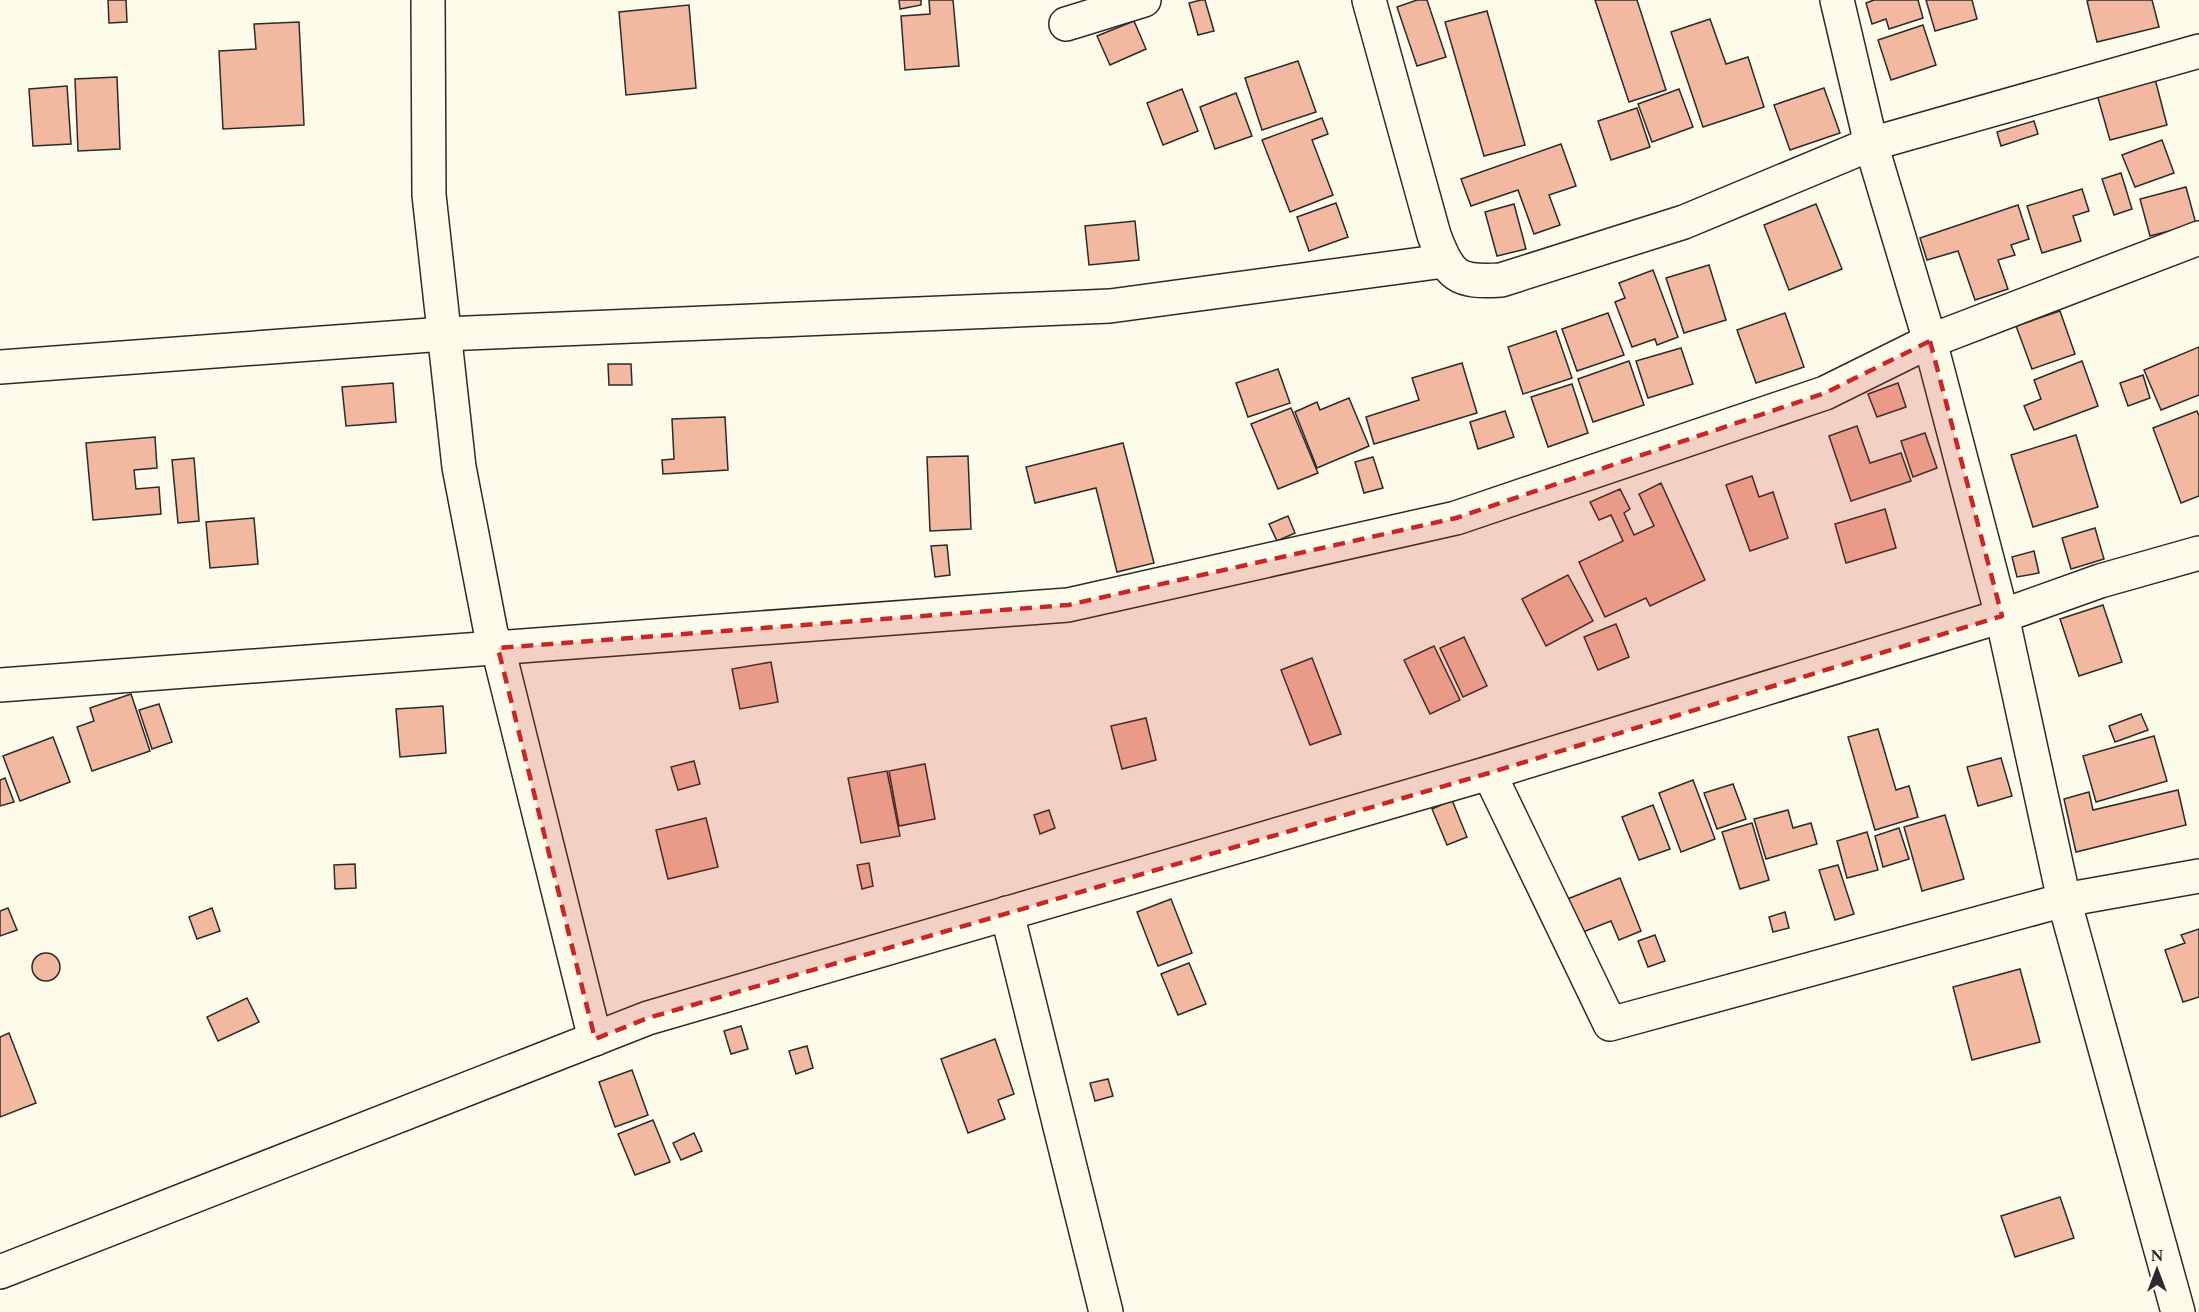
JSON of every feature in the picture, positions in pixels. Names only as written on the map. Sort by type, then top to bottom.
[{"type":"street","points":[[428,0],[429,195],[459,467],[491,633],[498,648],[595,1039]]},
{"type":"street","points":[[1066,24],[1144,0]]},
{"type":"street","points":[[1369,0],[1434,235],[1444,261],[1458,277],[1482,282],[1501,280],[1684,222],[1871,144],[2199,51]]},
{"type":"street","points":[[1837,0],[1871,144],[1930,341],[2002,616],[2064,900],[2178,1312]]},
{"type":"street","points":[[0,686],[1068,605],[1456,518],[1825,393],[1930,341],[2199,238]]},
{"type":"street","points":[[0,367],[444,334],[1110,306],[1444,261]]},
{"type":"street","points":[[0,1272],[648,1018],[1489,773],[2002,616],[2100,581],[2199,553]]},
{"type":"street","points":[[1489,773],[1610,1024],[2064,900],[2199,876]]},
{"type":"street","points":[[1007,913],[1106,1312]]},
{"type":"highlighted area","points":[[1930,341],[2002,616],[1489,773],[648,1018],[595,1039],[498,648],[1068,605],[1456,518],[1825,393]]},
{"type":"building","points":[[108,0],[126,0],[127,22],[109,23]]},
{"type":"building","points":[[899,0],[921,0],[921,5],[900,9]]},
{"type":"building","points":[[929,0],[953,0],[959,66],[905,70],[901,16],[930,14]]},
{"type":"building","points":[[1205,0],[1214,31],[1198,35],[1189,3]]},
{"type":"building","points":[[1417,0],[1427,0],[1446,57],[1417,66],[1397,7]]},
{"type":"building","points":[[1595,0],[1637,0],[1666,90],[1629,102]]},
{"type":"building","points":[[1874,0],[1918,0],[1923,18],[1889,29],[1886,19],[1872,24],[1866,3]]},
{"type":"building","points":[[1926,0],[1972,0],[1977,19],[1935,31]]},
{"type":"building","points":[[2152,0],[2159,27],[2097,42],[2087,1]]},
{"type":"building","points":[[689,5],[696,88],[626,95],[619,12]]},
{"type":"building","points":[[1487,11],[1525,145],[1484,156],[1445,22]]},
{"type":"building","points":[[1710,19],[1726,64],[1748,57],[1764,107],[1703,127],[1671,32]]},
{"type":"building","points":[[1134,21],[1146,49],[1110,65],[1097,36]]},
{"type":"building","points":[[299,22],[304,125],[223,129],[219,51],[256,49],[254,24]]},
{"type":"building","points":[[1923,25],[1936,65],[1891,80],[1878,40]]},
{"type":"building","points":[[1298,61],[1316,112],[1262,130],[1245,78]]},
{"type":"building","points":[[2154,75],[2167,125],[2110,140],[2096,91]]},
{"type":"building","points":[[117,77],[120,149],[78,151],[75,79]]},
{"type":"building","points":[[67,86],[71,144],[33,146],[29,89]]},
{"type":"building","points":[[1824,88],[1840,133],[1790,150],[1774,105]]},
{"type":"building","points":[[1182,89],[1198,131],[1163,145],[1147,103]]},
{"type":"building","points":[[1679,89],[1693,127],[1652,142],[1638,104]]},
{"type":"building","points":[[1236,93],[1252,136],[1215,149],[1200,107]]},
{"type":"building","points":[[1637,108],[1650,147],[1611,160],[1598,121]]},
{"type":"building","points":[[1322,118],[1328,134],[1312,140],[1333,195],[1290,212],[1262,140]]},
{"type":"building","points":[[2034,121],[2038,134],[2001,146],[1997,132]]},
{"type":"building","points":[[2162,140],[2174,173],[2135,187],[2122,155]]},
{"type":"building","points":[[1561,144],[1576,186],[1549,195],[1560,225],[1534,234],[1518,190],[1471,206],[1461,179]]},
{"type":"building","points":[[2121,173],[2132,209],[2114,215],[2102,179]]},
{"type":"building","points":[[2186,187],[2196,224],[2150,236],[2140,199]]},
{"type":"building","points":[[2082,189],[2089,211],[2073,216],[2081,241],[2042,253],[2027,206]]},
{"type":"building","points":[[1336,203],[1348,237],[1309,251],[1297,217]]},
{"type":"building","points":[[1514,204],[1526,249],[1497,256],[1485,212]]},
{"type":"building","points":[[1816,204],[1842,269],[1789,290],[1764,225]]},
{"type":"building","points":[[2018,205],[2029,239],[2011,245],[2015,255],[1998,260],[2008,289],[1975,300],[1958,251],[1927,260],[1920,238]]},
{"type":"building","points":[[1135,221],[1139,260],[1089,265],[1085,226]]},
{"type":"building","points":[[1709,265],[1726,320],[1684,333],[1666,278]]},
{"type":"building","points":[[1653,270],[1678,337],[1657,345],[1655,339],[1632,347],[1615,302],[1625,298],[1619,283]]},
{"type":"building","points":[[2060,311],[2075,354],[2032,369],[2016,326]]},
{"type":"building","points":[[1608,313],[1624,355],[1577,371],[1562,329]]},
{"type":"building","points":[[1785,313],[1804,367],[1756,383],[1737,330]]},
{"type":"building","points":[[1556,331],[1572,378],[1523,394],[1508,347]]},
{"type":"building","points":[[2199,347],[2199,395],[2161,410],[2144,370]]},
{"type":"building","points":[[1681,348],[1693,384],[1648,398],[1636,361]]},
{"type":"building","points":[[1629,361],[1644,405],[1593,422],[1578,379]]},
{"type":"building","points":[[2082,361],[2098,406],[2034,430],[2024,406],[2041,399],[2034,380]]},
{"type":"building","points":[[1462,363],[1477,413],[1374,444],[1366,417],[1419,400],[1412,378]]},
{"type":"building","points":[[608,364],[631,364],[632,385],[609,385]]},
{"type":"building","points":[[1278,369],[1290,403],[1248,417],[1236,383]]},
{"type":"building","points":[[2143,375],[2150,398],[2128,406],[2120,383]]},
{"type":"building","points":[[393,383],[396,422],[346,426],[342,387]]},
{"type":"building","points":[[1898,383],[1906,407],[1877,417],[1868,394]]},
{"type":"building","points":[[1572,384],[1588,433],[1548,447],[1531,397]]},
{"type":"building","points":[[1349,398],[1369,446],[1317,468],[1295,412],[1317,402],[1320,410]]},
{"type":"building","points":[[1291,408],[1318,473],[1278,489],[1251,424]]},
{"type":"building","points":[[1505,411],[1514,437],[1478,449],[1470,422]]},
{"type":"building","points":[[2197,411],[2199,416],[2199,496],[2181,503],[2153,428]]},
{"type":"building","points":[[725,417],[728,470],[663,474],[662,460],[674,459],[672,419]]},
{"type":"building","points":[[1857,426],[1870,463],[1901,453],[1911,481],[1851,501],[1829,436]]},
{"type":"building","points":[[1925,433],[1937,468],[1913,477],[1901,441]]},
{"type":"building","points":[[2076,435],[2098,507],[2033,527],[2011,455]]},
{"type":"building","points":[[155,437],[157,468],[134,470],[136,489],[159,487],[161,514],[93,520],[86,443]]},
{"type":"building","points":[[1123,443],[1154,563],[1117,572],[1096,488],[1035,503],[1026,467]]},
{"type":"building","points":[[968,456],[971,529],[930,531],[927,457]]},
{"type":"building","points":[[1373,457],[1383,488],[1364,493],[1355,462]]},
{"type":"building","points":[[194,458],[199,521],[178,523],[172,460]]},
{"type":"building","points":[[1752,476],[1759,497],[1773,492],[1788,538],[1750,551],[1726,485]]},
{"type":"building","points":[[1661,483],[1705,580],[1650,606],[1646,598],[1605,617],[1579,562],[1623,541],[1611,515],[1599,520],[1590,502],[1620,489],[1630,509],[1624,513],[1634,535],[1654,526],[1639,494]]},
{"type":"building","points":[[1885,509],[1896,548],[1846,563],[1835,524]]},
{"type":"building","points":[[1288,516],[1295,533],[1277,541],[1269,524]]},
{"type":"building","points":[[254,518],[258,564],[210,568],[206,522]]},
{"type":"building","points":[[2095,528],[2104,559],[2071,569],[2062,538]]},
{"type":"building","points":[[947,545],[950,575],[935,577],[931,546]]},
{"type":"building","points":[[2034,551],[2039,573],[2017,577],[2012,557]]},
{"type":"building","points":[[1568,575],[1593,621],[1546,646],[1522,599]]},
{"type":"building","points":[[2103,605],[2122,662],[2079,676],[2060,619]]},
{"type":"building","points":[[1616,624],[1629,657],[1598,670],[1584,637]]},
{"type":"building","points":[[1464,637],[1487,686],[1463,697],[1440,648]]},
{"type":"building","points":[[1434,646],[1460,700],[1430,714],[1404,660]]},
{"type":"building","points":[[1312,658],[1341,734],[1310,745],[1281,670]]},
{"type":"building","points":[[771,662],[778,702],[740,709],[732,669]]},
{"type":"building","points":[[131,694],[150,751],[92,771],[77,727],[94,721],[90,708]]},
{"type":"building","points":[[159,704],[172,742],[152,749],[139,710]]},
{"type":"building","points":[[443,706],[446,753],[400,757],[396,709]]},
{"type":"building","points":[[2141,714],[2148,730],[2115,742],[2109,726]]},
{"type":"building","points":[[1146,718],[1156,760],[1122,769],[1111,726]]},
{"type":"building","points":[[1878,729],[1896,790],[1909,786],[1918,817],[1875,830],[1848,737]]},
{"type":"building","points":[[2154,736],[2167,781],[2096,802],[2083,756]]},
{"type":"building","points":[[53,737],[70,782],[20,801],[3,756]]},
{"type":"building","points":[[2001,758],[2012,796],[1978,806],[1967,767]]},
{"type":"building","points":[[694,761],[700,784],[678,790],[671,767]]},
{"type":"building","points":[[925,764],[935,819],[899,826],[889,771]]},
{"type":"building","points":[[887,771],[900,836],[861,843],[848,778]]},
{"type":"building","points":[[5,778],[14,802],[0,806],[0,780]]},
{"type":"building","points":[[1693,780],[1715,839],[1681,852],[1659,793]]},
{"type":"building","points":[[1733,784],[1746,819],[1717,829],[1704,793]]},
{"type":"building","points":[[2178,790],[2186,825],[2076,852],[2064,799],[2089,792],[2093,810]]},
{"type":"building","points":[[1452,800],[1467,837],[1447,845],[1432,809]]},
{"type":"building","points":[[1653,805],[1670,849],[1639,860],[1622,817]]},
{"type":"building","points":[[1049,810],[1055,828],[1040,834],[1034,815]]},
{"type":"building","points":[[1788,810],[1793,828],[1811,823],[1817,844],[1766,859],[1754,819]]},
{"type":"building","points":[[1945,815],[1964,879],[1922,891],[1904,827]]},
{"type":"building","points":[[706,818],[718,867],[668,879],[656,830]]},
{"type":"building","points":[[1752,823],[1769,880],[1740,889],[1722,832]]},
{"type":"building","points":[[1899,828],[1909,859],[1883,867],[1875,836]]},
{"type":"building","points":[[1867,832],[1878,870],[1847,878],[1837,841]]},
{"type":"building","points":[[869,863],[873,886],[862,889],[857,865]]},
{"type":"building","points":[[355,864],[356,888],[335,889],[334,865]]},
{"type":"building","points":[[1838,865],[1854,914],[1835,920],[1819,870]]},
{"type":"building","points":[[1620,878],[1641,931],[1619,940],[1611,921],[1578,934],[1565,900]]},
{"type":"building","points":[[1171,899],[1192,953],[1158,966],[1137,912]]},
{"type":"building","points":[[8,908],[17,930],[0,936],[0,911]]},
{"type":"building","points":[[212,908],[220,931],[197,939],[189,917]]},
{"type":"building","points":[[1785,912],[1789,928],[1773,932],[1769,917]]},
{"type":"building","points":[[2199,929],[2199,997],[2183,1002],[2165,950],[2185,943],[2181,935]]},
{"type":"building","points":[[1655,935],[1665,961],[1648,967],[1638,941]]},
{"type":"building","points":[[46,953],[56,957],[60,967],[56,977],[46,981],[36,977],[32,967],[36,957]]},
{"type":"building","points":[[1189,963],[1206,1004],[1178,1015],[1161,974]]},
{"type":"building","points":[[2020,969],[2040,1042],[1972,1060],[1953,987]]},
{"type":"building","points":[[247,998],[259,1022],[218,1041],[207,1017]]},
{"type":"building","points":[[741,1026],[748,1049],[731,1054],[724,1031]]},
{"type":"building","points":[[9,1033],[36,1103],[0,1117],[0,1037]]},
{"type":"building","points":[[995,1039],[1014,1094],[998,1100],[1005,1119],[968,1133],[941,1059]]},
{"type":"building","points":[[807,1046],[813,1068],[796,1074],[789,1051]]},
{"type":"building","points":[[632,1070],[648,1115],[615,1127],[599,1082]]},
{"type":"building","points":[[1108,1079],[1113,1096],[1095,1101],[1090,1083]]},
{"type":"building","points":[[653,1120],[670,1162],[635,1175],[618,1134]]},
{"type":"building","points":[[694,1133],[702,1151],[681,1160],[673,1143]]},
{"type":"building","points":[[2060,1197],[2074,1238],[2015,1257],[2001,1216]]}]
